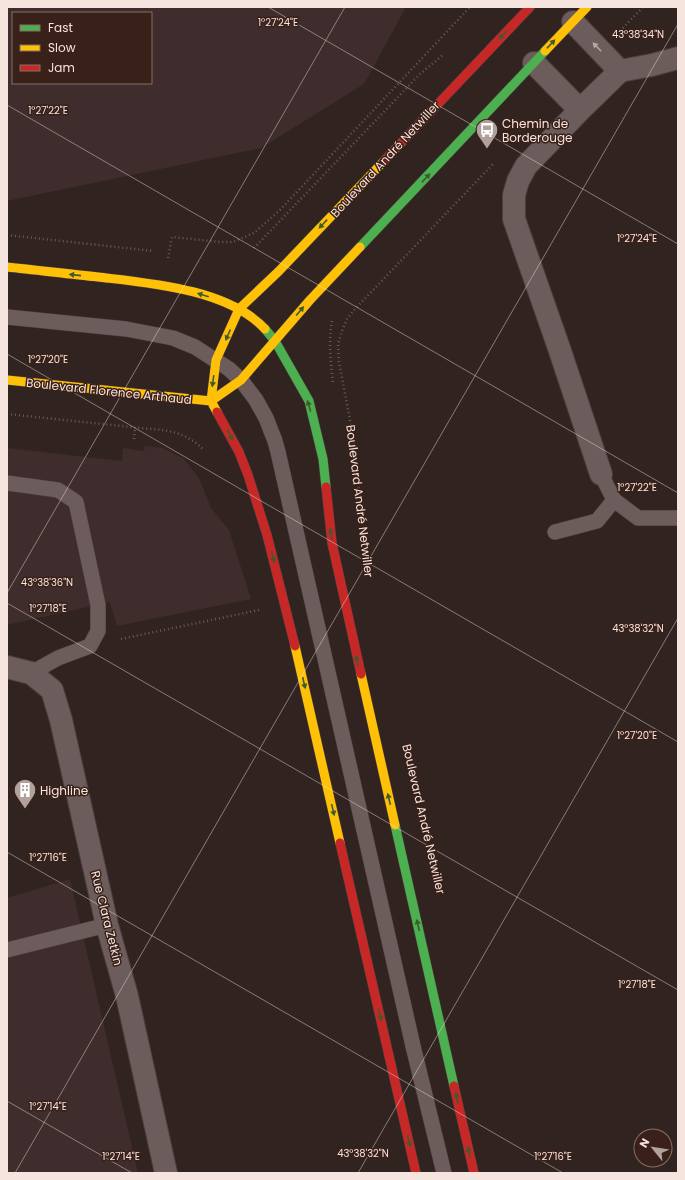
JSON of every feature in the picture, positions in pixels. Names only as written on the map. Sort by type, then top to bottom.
[{"type":"street","name":"Boulevard André Netwiller","points":[[210,401],[216,360],[239,309],[279,272],[530,7]]},
{"type":"street","points":[[416,1173],[288,614],[267,535],[239,452],[210,401],[241,380],[310,300],[580,14],[601,51],[620,72]]},
{"type":"street","points":[[601,474],[514,219],[514,195],[518,181],[526,166],[580,110],[620,72],[678,58]]},
{"type":"street","points":[[534,62],[580,110]]},
{"type":"street","points":[[7,267],[149,283],[192,292],[219,300],[239,309],[258,322],[275,341],[298,381],[308,401],[323,459],[332,543],[474,1173]]},
{"type":"street","name":"Boulevard Florence Arthaud","points":[[7,380],[210,401]]},
{"type":"street","points":[[7,667],[31,673]]},
{"type":"street","name":"Rue Clara Zetkin","points":[[31,673],[52,690],[61,720],[107,925],[127,996],[166,1173]]},
{"type":"lane","points":[[7,317],[126,329],[173,338],[195,347],[216,360],[241,380],[256,400],[266,418],[275,441],[413,1046],[444,1173]]},
{"type":"lane","points":[[601,474],[614,500],[638,518],[678,518]]},
{"type":"lane","points":[[7,483],[58,490],[76,502],[98,605],[98,631],[90,646],[58,658],[31,673]]},
{"type":"lane","points":[[555,532],[597,521],[614,500]]},
{"type":"lane","points":[[7,950],[107,925]]},
{"type":"path","points":[[167,264],[172,237],[233,242],[254,233],[279,211],[470,7]]},
{"type":"path","points":[[601,51],[643,7]]},
{"type":"path","points":[[254,248],[420,74],[450,49]]},
{"type":"path","name":"Boulevard André Netwiller","points":[[366,560],[353,436],[339,362],[338,344],[342,331],[347,319],[355,309],[498,160]]},
{"type":"path","points":[[7,236],[153,251]]},
{"type":"path","points":[[7,414],[166,430],[193,441],[203,449],[207,455]]},
{"type":"path","points":[[134,439],[135,428]]},
{"type":"path","points":[[90,646],[261,609]]},
{"type":"shaded area","points":[[7,7],[406,7],[364,84],[261,148],[7,201]]},
{"type":"shaded area","points":[[145,446],[163,448],[184,459],[199,478],[211,508],[229,530],[251,599],[117,626],[110,602],[7,625],[7,448],[122,461],[123,448],[144,451]]},
{"type":"shaded area","points":[[70,879],[138,1173],[7,1173],[7,898]]},
{"type":"traffic: fast","points":[[360,247],[545,51]]},
{"type":"traffic: fast","points":[[265,329],[275,341],[309,401],[323,459],[326,487]]},
{"type":"traffic: fast","points":[[395,825],[454,1086]]},
{"type":"traffic: slow","points":[[545,51],[587,7]]},
{"type":"traffic: slow","points":[[217,412],[211,401],[216,360],[239,309],[279,271],[383,162]]},
{"type":"traffic: slow","points":[[211,401],[241,380],[310,300],[360,247]]},
{"type":"traffic: slow","points":[[7,267],[140,282],[187,290],[230,305],[249,316],[265,329]]},
{"type":"traffic: slow","points":[[7,380],[211,401]]},
{"type":"traffic: slow","points":[[295,646],[340,843]]},
{"type":"traffic: slow","points":[[361,674],[395,825]]},
{"type":"traffic: jam","points":[[383,162],[530,7]]},
{"type":"traffic: jam","points":[[217,412],[239,452],[248,475],[267,535],[295,646]]},
{"type":"traffic: jam","points":[[326,487],[332,543],[361,674]]},
{"type":"traffic: jam","points":[[340,843],[416,1173]]},
{"type":"traffic: jam","points":[[454,1086],[474,1173]]},
{"type":"place","name":"Chemin de Borderouge","points":[[487,150]]},
{"type":"place","name":"Highline","points":[[25,810]]}]
